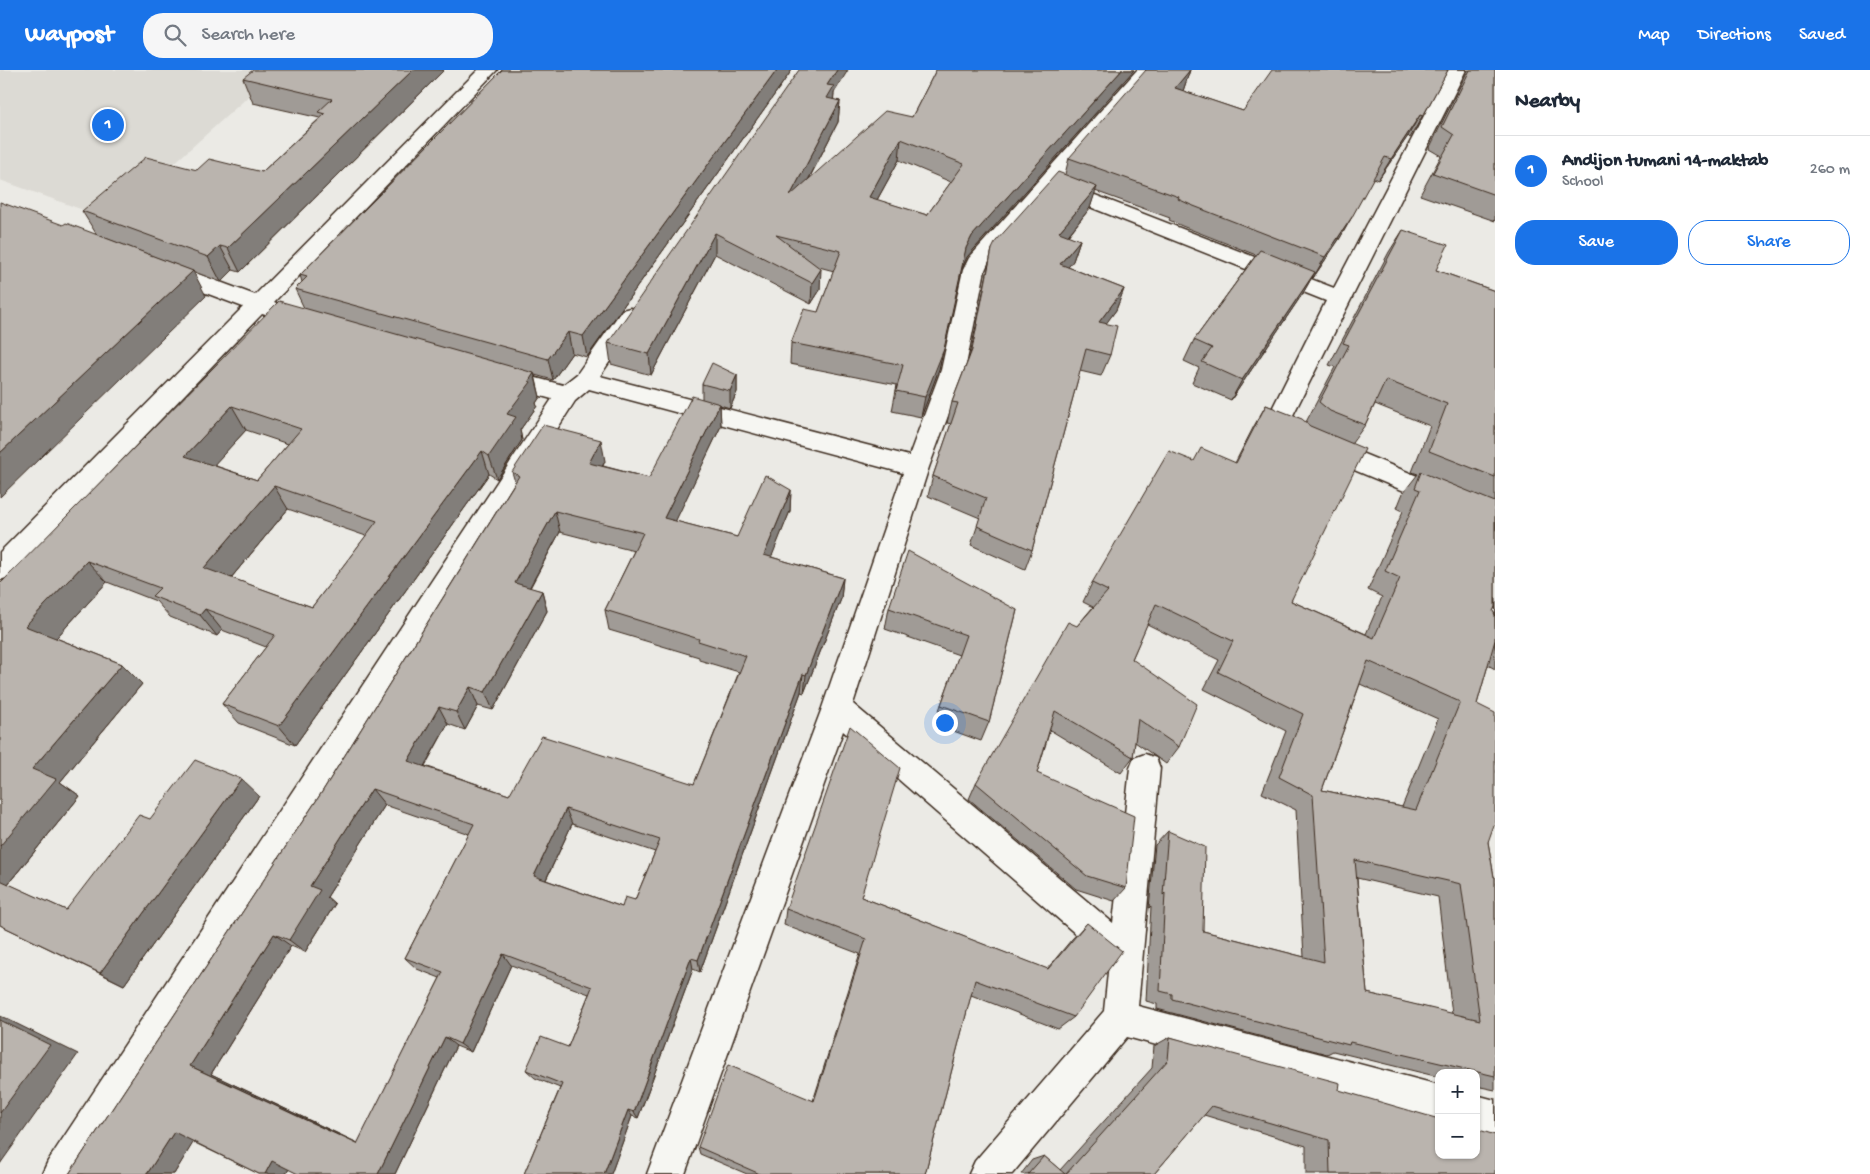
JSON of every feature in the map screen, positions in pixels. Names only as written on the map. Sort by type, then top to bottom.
[{"type":"street","points":[[0,570],[488,70]]},
{"type":"street","points":[[666,1174],[837,708],[917,467],[953,370],[968,307],[974,270],[980,258],[1147,70]]},
{"type":"street","points":[[1457,70],[1339,298],[1280,417],[1306,440],[1495,519]]},
{"type":"street","points":[[1047,182],[1339,298]]},
{"type":"street","points":[[149,264],[258,306],[295,317]]},
{"type":"street","points":[[61,1174],[576,388],[646,291]]},
{"type":"street","points":[[482,371],[576,388],[917,467]]},
{"type":"street","points":[[1495,610],[1488,631],[1495,634]]},
{"type":"street","points":[[837,708],[1125,955]]},
{"type":"street","points":[[988,1174],[1120,1018],[1145,768]]},
{"type":"street","points":[[1120,1018],[1435,1102]]},
{"type":"street","points":[[1480,1114],[1495,1118]]},
{"type":"shaded area","points":[[0,70],[278,70],[111,220],[0,180]]},
{"type":"building","points":[[253,70],[413,70],[228,248],[220,246],[208,257],[82,211],[146,157],[197,170],[209,159],[262,172],[325,114],[318,112],[332,99],[243,78]]},
{"type":"building","points":[[502,70],[777,70],[583,336],[568,332],[548,359],[295,289],[307,277],[300,275]]},
{"type":"building","points":[[799,70],[837,70],[827,85],[834,86],[827,98],[840,101],[790,196],[885,111],[912,117],[936,70],[1122,70],[972,236],[966,248],[944,349],[925,397],[896,391],[903,365],[791,343],[804,309],[818,312],[841,251],[776,235],[821,269],[812,283],[715,233],[649,354],[608,343]],"holes":[[[901,139],[964,164],[927,215],[869,197]]]},
{"type":"building","points":[[1146,70],[1190,70],[1175,88],[1243,111],[1272,70],[1448,70],[1423,116],[1420,115],[1391,159],[1385,157],[1352,217],[1325,257],[1191,205],[1178,199],[1179,197],[1069,158]]},
{"type":"building","points":[[1470,70],[1495,70],[1495,195],[1433,173],[1454,135],[1442,127]]},
{"type":"building","points":[[1058,172],[1097,187],[1059,232],[1080,240],[1060,264],[1124,289],[1099,322],[1117,326],[1110,355],[1086,349],[1032,550],[977,526],[986,498],[933,476],[958,403],[952,402],[972,350],[992,249],[996,241]]},
{"type":"building","points":[[0,202],[63,225],[66,223],[193,271],[0,453]]},
{"type":"building","points":[[1403,230],[1448,245],[1436,270],[1495,291],[1495,477],[1429,451],[1447,404],[1386,380],[1365,425],[1330,411],[1319,402],[1349,345],[1343,343]]},
{"type":"building","points":[[1260,250],[1315,272],[1242,380],[1202,362],[1212,348],[1194,340]]},
{"type":"building","points":[[279,301],[534,373],[529,381],[531,382],[507,414],[516,417],[489,456],[482,451],[279,726],[222,704],[275,635],[205,609],[200,615],[152,596],[160,588],[87,561],[25,626],[122,664],[32,769],[56,779],[0,846],[0,584]],"holes":[[[232,406],[301,429],[257,480],[185,456]],[[274,486],[377,521],[312,607],[204,568]]]},
{"type":"building","points":[[712,363],[737,375],[730,391],[702,384]]},
{"type":"building","points":[[692,396],[720,404],[664,518],[737,537],[765,475],[791,490],[764,555],[843,578],[806,675],[803,674],[698,960],[691,958],[634,1112],[628,1110],[604,1174],[524,1174],[562,1084],[526,1070],[541,1037],[568,1047],[592,987],[503,954],[460,1044],[445,1037],[378,1174],[298,1174],[272,1161],[265,1174],[259,1174],[174,1132],[147,1174],[69,1174],[322,792],[519,476],[512,472],[543,425],[601,440],[589,463],[649,478]],"holes":[[[555,511],[643,533],[605,610],[699,639],[698,641],[746,656],[694,784],[542,736],[509,795],[408,761],[439,707],[456,712],[470,687],[485,692],[542,591],[515,583]],[[372,789],[474,824],[405,958],[443,972],[357,1144],[190,1066],[274,934],[289,940],[320,890],[310,886]],[[566,809],[660,840],[635,900],[625,897],[622,907],[534,876]]]},
{"type":"building","points":[[1266,405],[1302,419],[1310,426],[1365,449],[1291,601],[1374,638],[1400,578],[1385,571],[1420,490],[1415,488],[1421,472],[1495,502],[1495,607],[1493,611],[1495,615],[1495,640],[1477,704],[1495,713],[1495,822],[1488,842],[1495,877],[1495,1076],[1480,1072],[1480,1069],[1465,1069],[1350,1042],[1349,1045],[1172,999],[1172,994],[1160,991],[1165,893],[1163,895],[1168,831],[1205,847],[1203,931],[1324,962],[1313,795],[1279,777],[1303,714],[1218,672],[1233,641],[1156,604],[1132,659],[1197,704],[1179,747],[1138,719],[1133,757],[1055,711],[1037,773],[1134,816],[1126,888],[1087,876],[976,783],[1068,622],[1077,626],[1108,591],[1092,583],[1169,451],[1194,461],[1201,448],[1236,463]],"holes":[[[1368,661],[1460,702],[1416,810],[1322,790]],[[1355,860],[1461,884],[1480,1020],[1367,993]]]},
{"type":"building","points":[[908,551],[1017,610],[989,722],[941,705],[966,635],[889,608]]},
{"type":"building","points":[[850,726],[900,768],[861,897],[1048,969],[1087,923],[1122,951],[1074,1017],[975,980],[925,1174],[760,1174],[698,1147],[728,1065],[814,1101],[866,939],[786,909]]},
{"type":"building","points":[[195,760],[241,779],[100,973],[0,925],[0,880],[66,910],[139,815],[150,819]]},
{"type":"building","points":[[0,1020],[50,1045],[0,1113]]},
{"type":"building","points":[[1170,1037],[1340,1083],[1339,1090],[1435,1118],[1435,1159],[1480,1159],[1480,1130],[1495,1135],[1495,1174],[1330,1174],[1329,1140],[1212,1106],[1154,1174],[1066,1174],[1168,1060]]},
{"type":"building","points":[[1044,1156],[1065,1174],[1028,1174]]},
{"type":"place","name":"Andijon tumani 14-maktab","points":[[108,125]]}]
